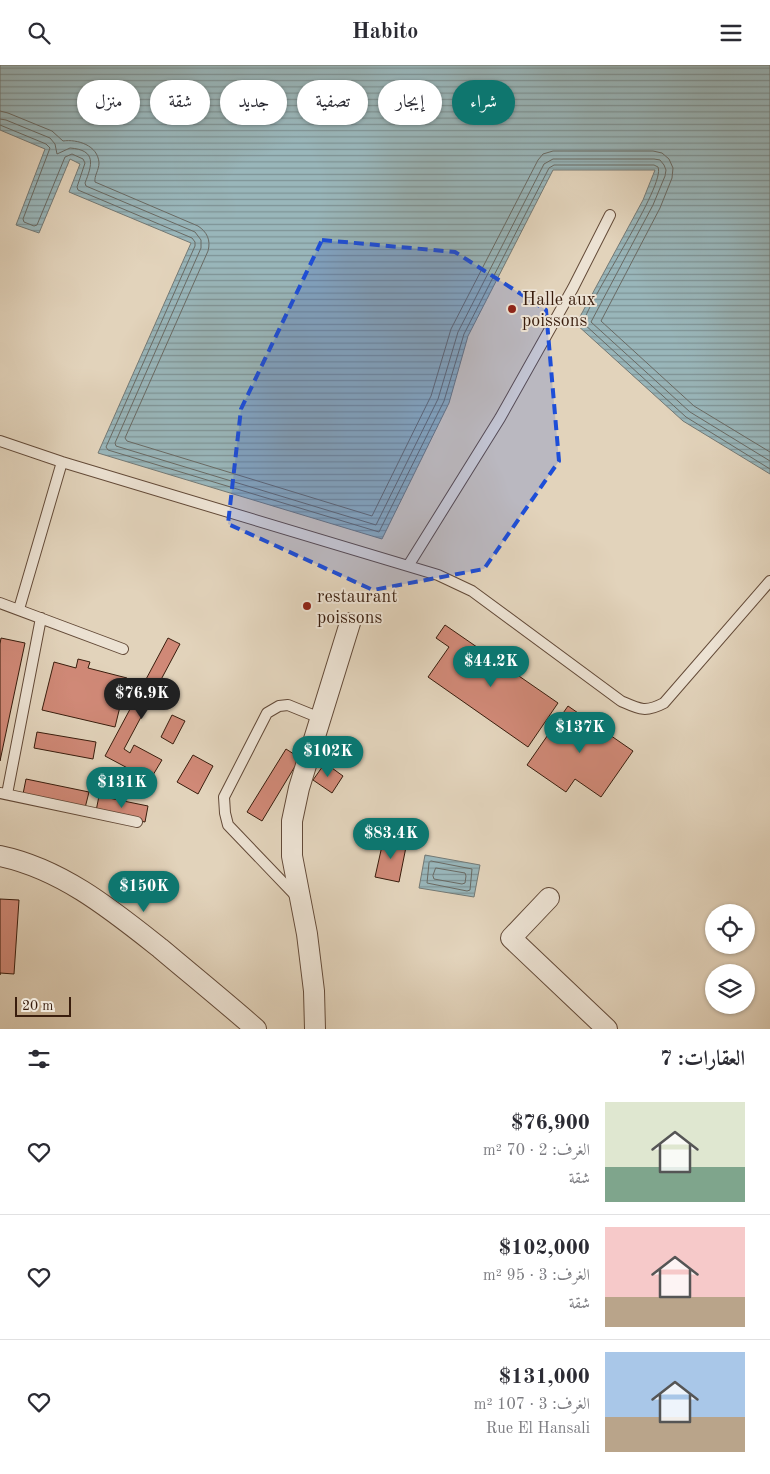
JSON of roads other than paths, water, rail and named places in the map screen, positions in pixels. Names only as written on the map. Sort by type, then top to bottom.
[{"type":"street","points":[[315,1029],[314,991],[307,934],[292,856],[292,821],[299,788],[350,623]]},
{"type":"street","points":[[0,856],[53,874],[110,908],[213,991],[256,1029]]},
{"type":"street","points":[[549,898],[511,938],[607,1029]]},
{"type":"lane","points":[[408,566],[500,419],[574,288],[610,215]]},
{"type":"lane","points":[[0,441],[62,462],[438,575],[472,591],[621,701],[639,709],[653,709],[664,703],[770,581]]},
{"type":"lane","points":[[18,609],[62,462]]},
{"type":"lane","points":[[0,603],[123,649]]},
{"type":"lane","points":[[41,618],[4,794],[137,822]]},
{"type":"lane","points":[[299,899],[228,825],[224,797],[267,713],[278,706],[288,705],[320,718]]},
{"type":"water","points":[[0,65],[770,65],[770,474],[683,421],[576,324],[643,200],[655,170],[553,170],[468,336],[449,403],[382,539],[98,453],[191,243],[69,192],[80,164],[70,159],[39,233],[16,225],[45,149],[0,130]]},
{"type":"water","points":[[425,855],[480,865],[474,897],[419,888]]},
{"type":"place","name":"Halle aux poissons","points":[[512,309]]},
{"type":"place","name":"restaurant poissons","points":[[307,606]]}]
